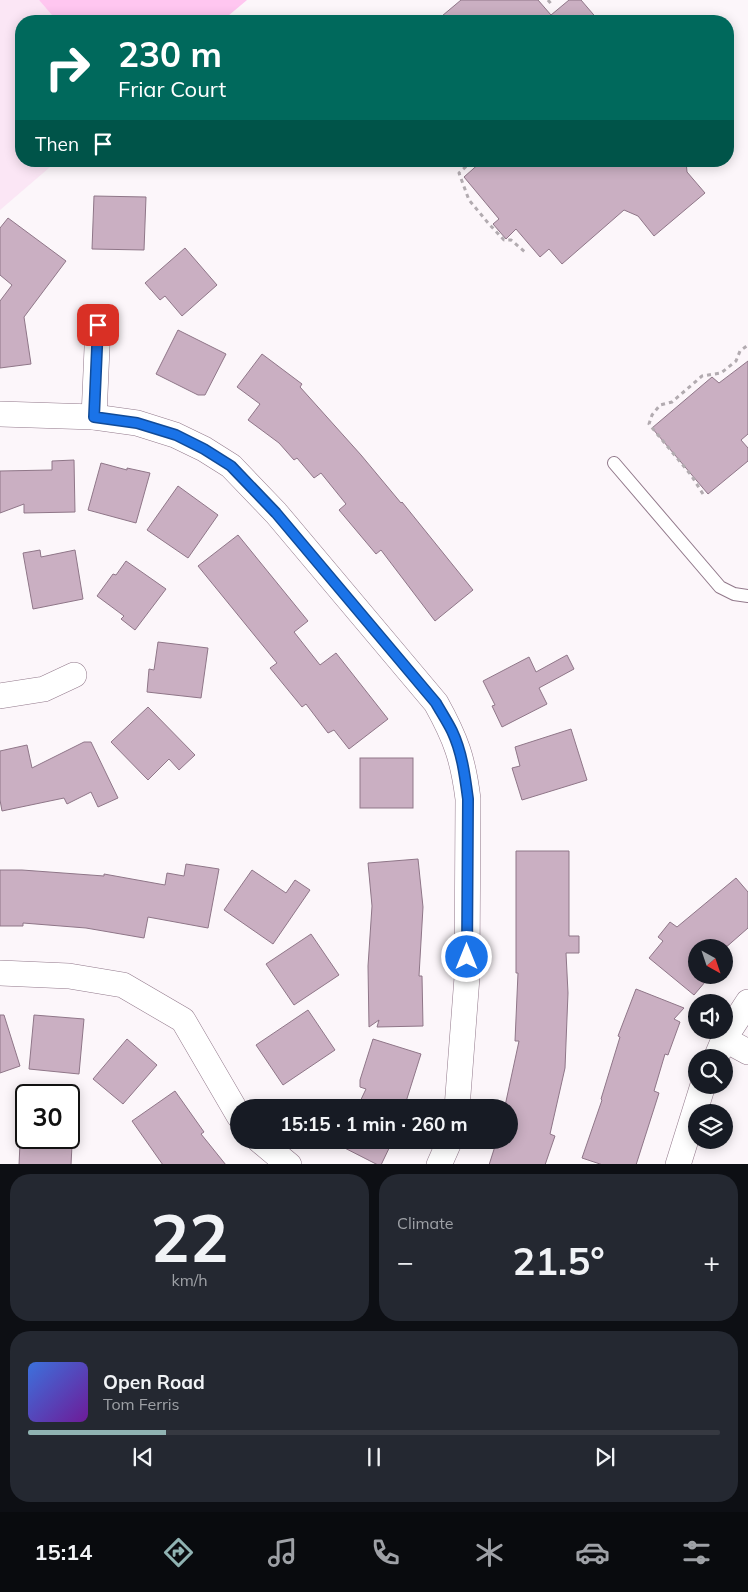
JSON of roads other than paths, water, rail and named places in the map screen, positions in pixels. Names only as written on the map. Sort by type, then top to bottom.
[{"type":"street","points":[[94,417],[98,325]]},
{"type":"street","points":[[0,414],[94,417],[137,423],[176,435],[204,449],[231,466],[276,513],[436,703],[452,731],[459,749],[468,799],[467,977],[457,1099]]},
{"type":"street","points":[[0,696],[44,689],[74,675]]},
{"type":"street","points":[[0,973],[69,976],[123,985],[183,1020],[230,1101]]},
{"type":"street","points":[[748,1002],[720,1048],[748,1052]]},
{"type":"street","points":[[678,1164],[701,1094]]},
{"type":"street","points":[[270,1149],[289,1164]]},
{"type":"street","points":[[439,1164],[446,1149]]},
{"type":"lane","points":[[614,463],[720,587],[734,594],[748,596]]}]
